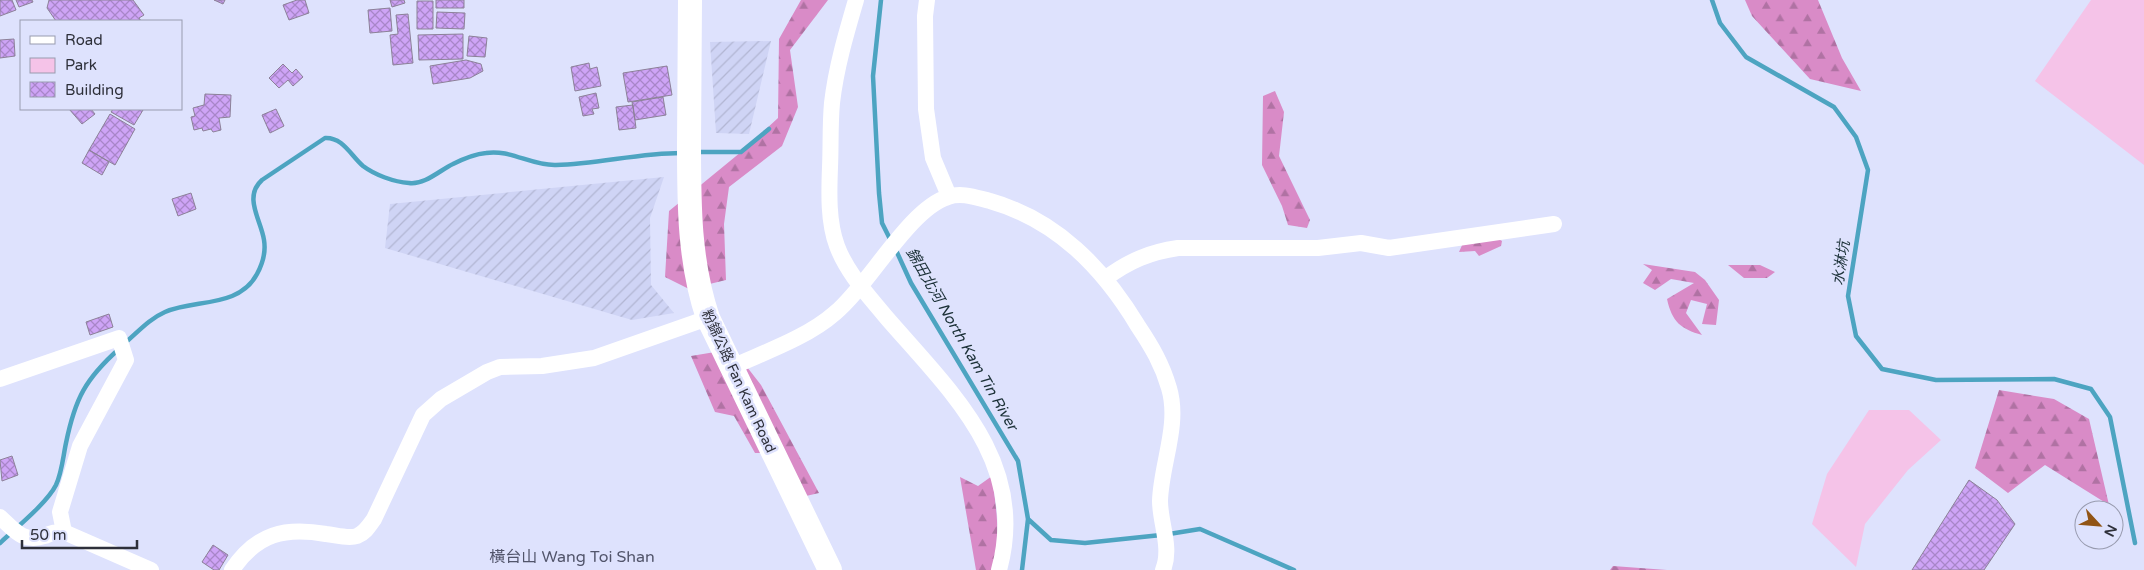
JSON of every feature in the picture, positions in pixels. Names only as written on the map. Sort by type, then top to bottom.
[{"type":"main road","name":"粉錦公路 Fan Kam Road","points":[[690,0],[689,204],[695,269],[708,318],[830,570]]},
{"type":"street","points":[[856,0],[841,54],[832,104],[829,194],[834,236],[837,247],[850,272],[954,398],[982,436],[994,460],[1006,512],[1005,536],[999,570]]},
{"type":"street","points":[[927,0],[925,16],[926,109],[933,158],[949,196]]},
{"type":"street","points":[[732,367],[822,323],[835,314],[861,287],[906,229],[926,209],[949,196],[973,197],[1002,205],[1027,215],[1061,235],[1106,278],[1161,362],[1170,391],[1171,428],[1162,489],[1162,513],[1166,542],[1163,570]]},
{"type":"street","points":[[1106,278],[1122,266],[1140,257],[1158,251],[1178,248],[1318,248],[1361,243],[1389,248],[1554,224]]},
{"type":"street","points":[[232,570],[240,557],[253,546],[288,530],[306,530],[349,537],[363,533],[374,520],[423,415],[441,399],[487,372],[500,367],[542,366],[594,358],[708,318]]},
{"type":"street","points":[[0,379],[119,338],[126,360],[80,446],[60,512],[64,532]]},
{"type":"street","points":[[0,517],[26,538],[36,539],[60,531],[64,532],[151,570]]},
{"type":"shaded area","points":[[771,41],[749,134],[716,133],[710,42]]},
{"type":"shaded area","points":[[664,177],[650,218],[651,285],[674,313],[632,320],[385,248],[390,204]]},
{"type":"green space","points":[[801,0],[828,0],[790,50],[798,107],[782,146],[729,187],[724,224],[726,280],[689,289],[665,277],[669,211],[741,152],[778,118],[779,39]]},
{"type":"green space","points":[[1745,0],[1818,0],[1842,58],[1861,91],[1810,79],[1752,16]]},
{"type":"green space","points":[[2091,0],[2144,0],[2144,165],[2035,81]]},
{"type":"green space","points":[[1275,91],[1284,112],[1279,156],[1310,220],[1307,228],[1288,225],[1282,206],[1262,165],[1263,96]]},
{"type":"green space","points":[[1487,233],[1502,241],[1501,246],[1479,256],[1475,251],[1459,252],[1463,243]]},
{"type":"green space","points":[[1643,264],[1695,272],[1705,280],[1719,300],[1716,325],[1702,324],[1707,304],[1691,300],[1686,313],[1702,335],[1688,330],[1678,323],[1669,307],[1667,299],[1694,283],[1671,279],[1655,290],[1643,283],[1652,270]]},
{"type":"green space","points":[[1728,265],[1760,265],[1775,272],[1767,278],[1744,278]]},
{"type":"green space","points":[[733,349],[761,385],[819,493],[806,496],[785,452],[755,453],[734,416],[715,412],[691,356]]},
{"type":"green space","points":[[1999,390],[2054,399],[2089,419],[2108,500],[2101,500],[2045,465],[2008,493],[1975,468]]},
{"type":"green space","points":[[1869,410],[1909,410],[1941,440],[1908,470],[1865,524],[1856,567],[1812,524],[1827,474]]},
{"type":"green space","points":[[992,476],[998,538],[997,550],[992,570],[976,570],[960,477],[978,486]]},
{"type":"green space","points":[[1613,566],[1667,570],[1610,570]]},
{"type":"building","points":[[0,0],[12,0],[16,10],[0,16]]},
{"type":"building","points":[[16,0],[32,0],[33,2],[19,7]]},
{"type":"building","points":[[49,0],[133,0],[144,15],[139,18],[140,20],[55,20],[47,8]]},
{"type":"building","points":[[214,0],[225,0],[223,4]]},
{"type":"building","points":[[297,0],[305,0],[309,13],[289,20],[283,5]]},
{"type":"building","points":[[390,0],[404,0],[405,3],[392,7]]},
{"type":"building","points":[[436,0],[464,0],[464,8],[436,8]]},
{"type":"building","points":[[417,1],[433,1],[433,29],[417,29]]},
{"type":"building","points":[[390,8],[392,31],[370,33],[368,10]]},
{"type":"building","points":[[437,12],[465,13],[464,29],[436,28]]},
{"type":"building","points":[[408,14],[413,63],[393,65],[390,35],[398,34],[396,15]]},
{"type":"building","points":[[463,34],[463,59],[419,60],[418,35]]},
{"type":"building","points":[[469,36],[487,38],[485,57],[467,56]]},
{"type":"building","points":[[14,39],[15,56],[0,58],[0,40]]},
{"type":"building","points":[[466,60],[481,64],[483,71],[470,78],[433,84],[430,66]]},
{"type":"building","points":[[589,63],[590,69],[597,67],[601,86],[575,91],[571,67]]},
{"type":"building","points":[[283,64],[292,73],[296,69],[303,77],[293,86],[288,80],[279,88],[269,78]]},
{"type":"building","points":[[667,66],[672,95],[628,102],[623,73]]},
{"type":"building","points":[[596,93],[599,108],[592,109],[594,114],[583,116],[579,97]]},
{"type":"building","points":[[205,94],[231,95],[230,117],[219,118],[221,130],[213,132],[211,129],[203,131],[202,128],[194,130],[191,117],[195,116],[193,108],[204,105]]},
{"type":"building","points":[[663,97],[666,115],[635,120],[632,102]]},
{"type":"building","points":[[633,105],[636,128],[619,130],[616,107]]},
{"type":"building","points":[[276,109],[284,126],[270,133],[262,115]]},
{"type":"building","points":[[70,110],[92,110],[95,114],[82,124]]},
{"type":"building","points":[[112,110],[143,110],[134,125],[111,112]]},
{"type":"building","points":[[110,114],[135,129],[115,165],[89,150]]},
{"type":"building","points":[[89,150],[109,162],[102,175],[82,163]]},
{"type":"building","points":[[191,193],[196,209],[178,216],[172,199]]},
{"type":"building","points":[[109,314],[113,327],[90,335],[86,322]]},
{"type":"building","points":[[12,456],[18,475],[2,481],[0,460]]},
{"type":"building","points":[[1969,480],[1997,500],[2015,524],[1984,570],[1912,570]]},
{"type":"building","points":[[213,545],[228,555],[219,570],[214,570],[202,562]]},
{"type":"waterway","name":"錦田北河 North Kam Tin River","points":[[881,0],[873,76],[882,223],[891,241]]},
{"type":"waterway","name":"水淋坑","points":[[1712,0],[1720,23],[1746,57],[1834,107],[1856,137],[1868,170],[1848,296],[1856,336],[1882,369],[1936,380],[2054,379],[2091,389],[2110,417],[2135,543]]},
{"type":"waterway","points":[[696,152],[741,152],[769,129]]},
{"type":"waterway","points":[[125,343],[149,322],[165,312],[228,298],[249,285],[261,266],[265,249],[253,201],[257,187],[262,180],[325,138],[342,144],[363,166],[373,172],[391,180],[409,183],[421,182],[461,160],[495,152],[547,165],[587,163],[665,153],[681,153]]},
{"type":"waterway","name":"錦田北河 North Kam Tin River","points":[[895,248],[911,283],[1018,461],[1028,519],[1022,570]]},
{"type":"waterway","points":[[0,543],[31,515],[52,492],[60,475],[73,414],[83,391],[98,370],[120,348]]},
{"type":"waterway","points":[[1028,519],[1051,540],[1085,543],[1161,535]]},
{"type":"waterway","points":[[1169,534],[1200,529],[1294,570]]},
{"type":"district","name":"橫台山 Wang Toi Shan","points":[[572,556]]}]
